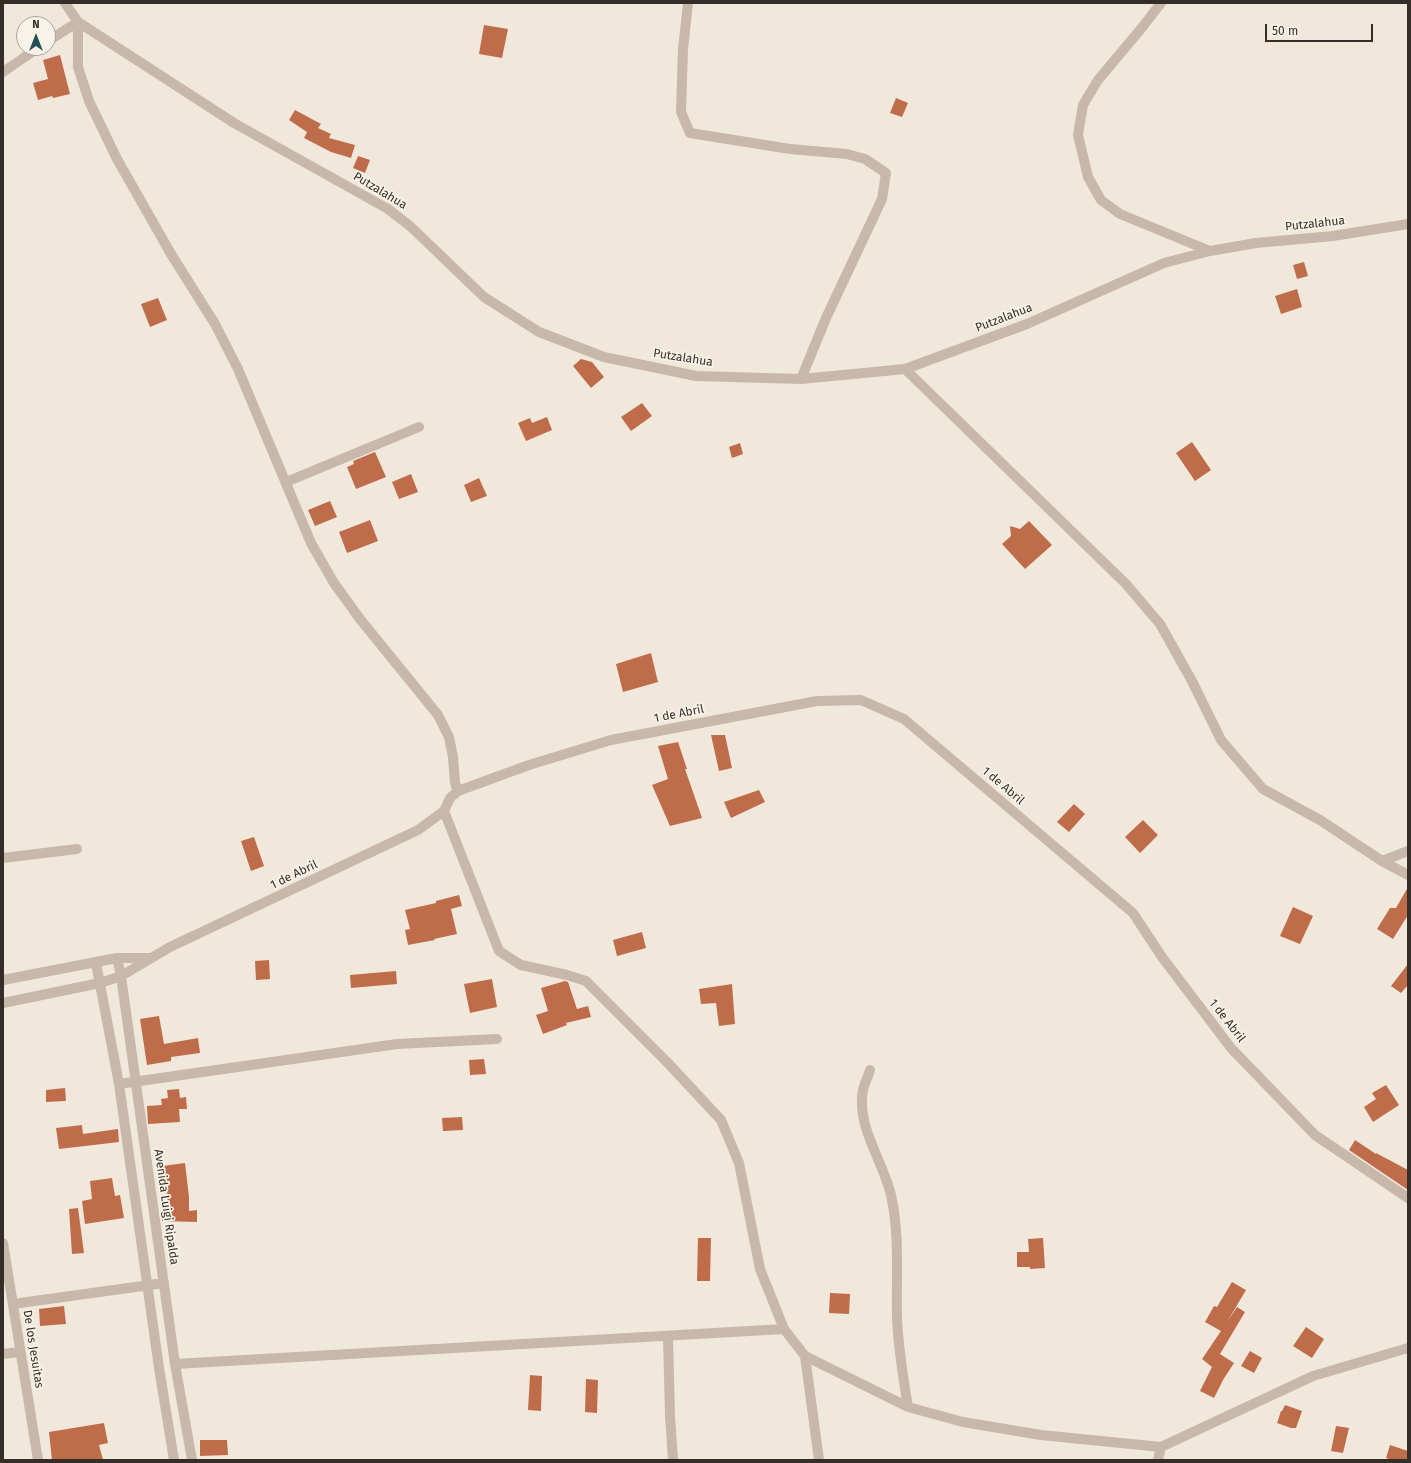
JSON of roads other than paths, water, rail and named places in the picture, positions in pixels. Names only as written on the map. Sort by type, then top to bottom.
[{"type":"street","name":"Putzalahua","points":[[65,3],[78,22],[234,123],[388,209],[410,226],[484,297],[539,332],[604,357],[696,376],[801,379],[905,370],[1027,324],[1164,263],[1210,251],[1256,243],[1333,236],[1408,224]]},
{"type":"street","points":[[688,3],[683,49],[681,112],[690,133],[790,149],[847,154],[865,159],[886,174],[882,199],[826,318],[801,379]]},
{"type":"street","points":[[1160,3],[1140,30],[1098,80],[1083,106],[1078,135],[1088,177],[1101,200],[1120,214],[1210,251]]},
{"type":"street","points":[[56,36],[78,22]]},
{"type":"street","points":[[78,22],[78,67],[89,101],[121,165],[171,254],[215,324],[238,369],[312,542],[334,582],[360,619],[438,715],[449,737],[453,758],[455,783],[458,791],[450,798],[444,811],[499,951],[521,966],[567,975],[586,981],[667,1062],[721,1120],[739,1163],[760,1269],[784,1329],[805,1356],[908,1407],[963,1422],[1041,1435],[1161,1447],[1312,1376],[1408,1348]]},
{"type":"street","points":[[3,72],[26,56]]},
{"type":"street","points":[[905,370],[1126,584],[1160,624],[1192,681],[1221,740],[1263,789],[1320,820],[1382,861],[1408,875]]},
{"type":"street","points":[[286,482],[419,427]]},
{"type":"street","name":"1 de Abril","points":[[458,791],[529,765],[611,740],[817,701],[861,700],[904,719],[1133,913],[1162,957],[1231,1048],[1315,1135],[1408,1198]]},
{"type":"street","name":"1 de Abril","points":[[3,1003],[100,983],[121,976],[170,947],[418,830],[444,811]]},
{"type":"street","points":[[3,858],[77,849]]},
{"type":"street","points":[[1382,861],[1408,851]]},
{"type":"street","points":[[3,980],[117,958],[152,958]]},
{"type":"street","name":"Avenida Luigi Ripalda","points":[[117,958],[121,976],[175,1364],[192,1460]]},
{"type":"street","points":[[96,963],[118,1084],[159,1368],[174,1460]]},
{"type":"street","points":[[118,1084],[397,1044],[498,1039]]},
{"type":"street","points":[[870,1070],[863,1091],[862,1112],[869,1138],[883,1169],[891,1196],[896,1226],[897,1318],[901,1366],[908,1407]]},
{"type":"street","name":"De los Jesuitas","points":[[3,1243],[38,1460]]},
{"type":"street","points":[[13,1304],[164,1283]]},
{"type":"street","points":[[175,1364],[668,1337],[784,1329]]},
{"type":"street","points":[[668,1337],[670,1416],[673,1460]]},
{"type":"street","points":[[3,1354],[20,1352]]},
{"type":"street","points":[[805,1356],[820,1460]]},
{"type":"street","points":[[1158,1460],[1161,1447]]}]
